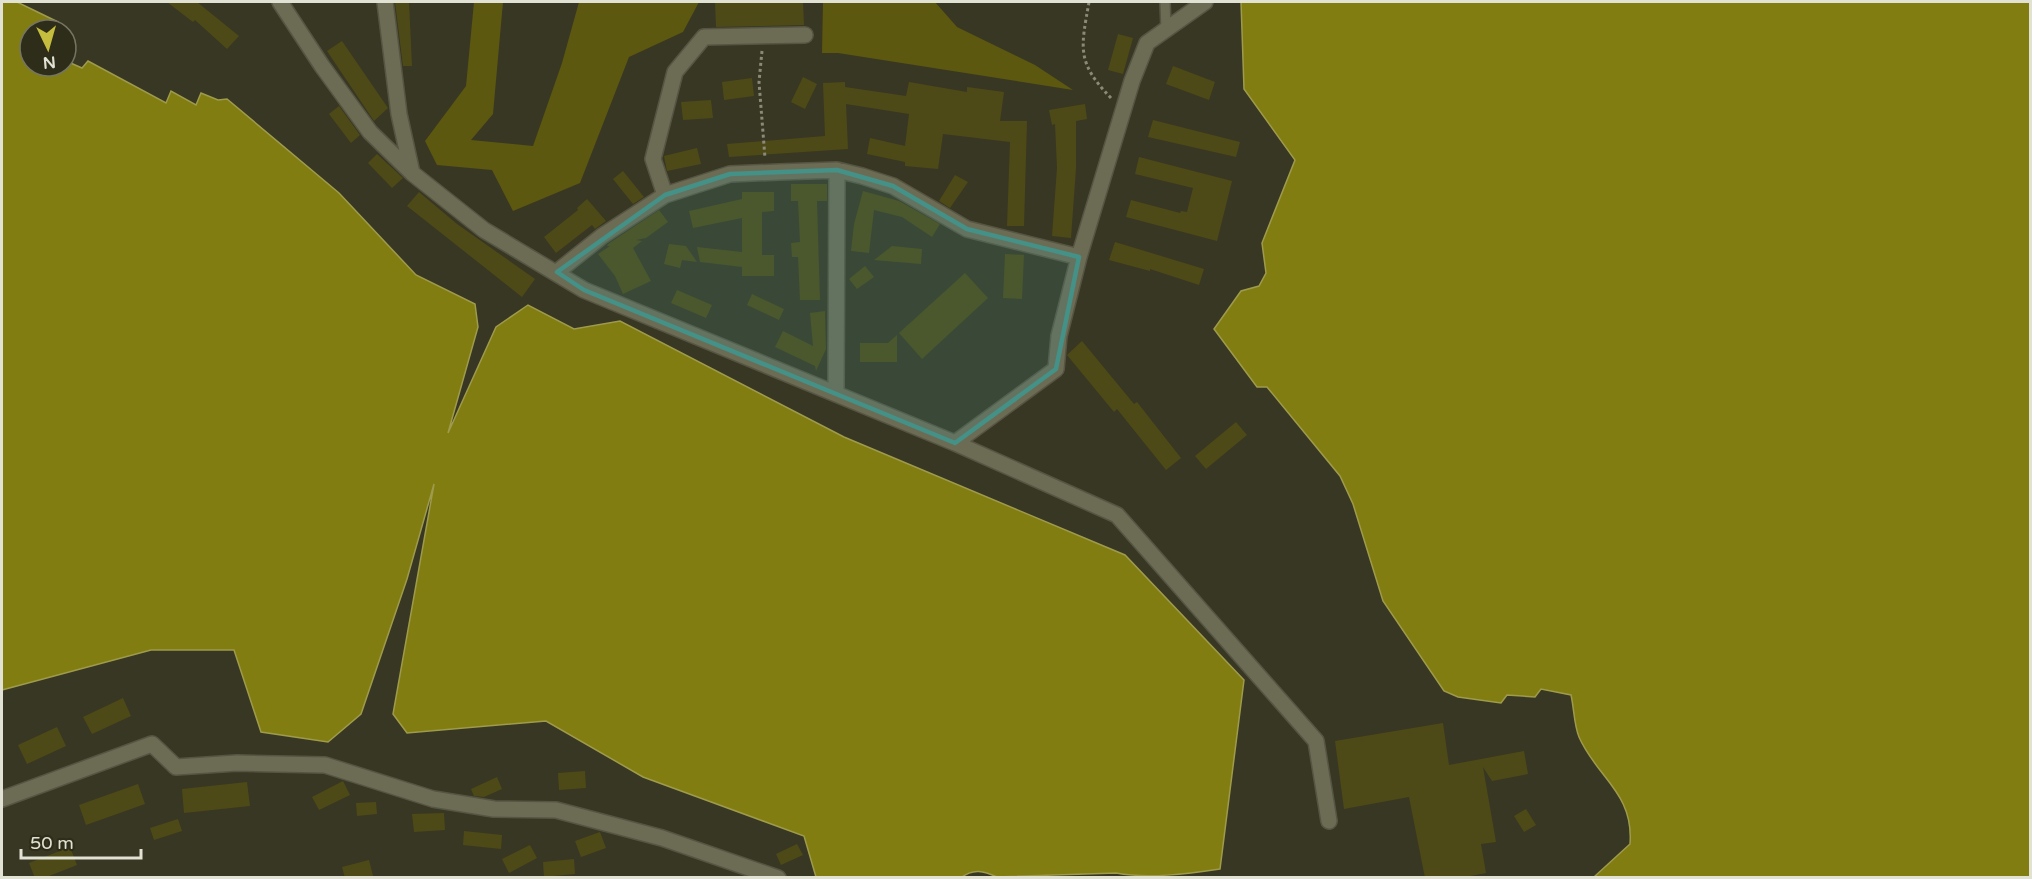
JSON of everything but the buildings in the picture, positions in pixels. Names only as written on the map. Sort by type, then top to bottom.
[{"type":"street","points":[[280,2],[322,66],[370,132],[412,173],[484,230],[584,290],[955,443],[1117,515],[1316,741],[1329,821]]},
{"type":"street","points":[[385,2],[399,114],[412,173]]},
{"type":"street","points":[[955,443],[1056,369],[1059,336],[1079,257],[1124,107],[1147,43],[1205,2]]},
{"type":"street","points":[[665,195],[653,159],[675,72],[704,37],[805,35]]},
{"type":"street","points":[[557,272],[602,236],[665,195],[730,174],[766,172],[837,170],[893,186],[967,229],[1079,257]]},
{"type":"street","points":[[836,393],[837,170]]},
{"type":"street","points":[[2,800],[152,744],[176,767],[237,763],[325,765],[433,800],[494,809],[556,810],[662,838],[778,878]]},
{"type":"lane","points":[[1165,2],[1166,30]]},
{"type":"path","points":[[1089,2],[1083,34],[1084,60],[1091,78],[1111,98],[1124,107]]},
{"type":"path","points":[[764,36],[759,82],[766,172]]},
{"type":"highlighted area","points":[[837,170],[893,186],[967,229],[1079,257],[1056,369],[955,443],[584,290],[557,272],[665,195],[730,174]]},
{"type":"shaded area","points":[[2,2],[17,2],[50,18],[18,18],[18,78],[78,78],[78,66],[82,68],[88,61],[166,103],[171,91],[196,105],[201,93],[218,100],[227,99],[339,193],[416,275],[475,304],[478,327],[448,433],[496,327],[528,305],[574,329],[620,321],[844,437],[1125,555],[1244,680],[1220,869],[1154,876],[1116,873],[997,877],[979,872],[970,873],[961,878],[816,877],[804,836],[643,777],[546,721],[407,733],[393,714],[434,484],[407,579],[361,714],[328,742],[261,732],[234,650],[151,650],[2,690]]},
{"type":"shaded area","points":[[474,2],[503,2],[493,114],[471,140],[533,146],[562,63],[579,2],[699,2],[683,32],[629,57],[580,183],[513,211],[492,170],[437,165],[425,141],[466,86]]},
{"type":"shaded area","points":[[823,2],[935,2],[957,27],[1035,65],[1073,90],[838,53],[822,53]]},
{"type":"shaded area","points":[[1241,2],[2030,2],[2030,877],[1594,877],[1630,844],[1630,826],[1620,799],[1579,737],[1571,695],[1541,689],[1535,697],[1507,695],[1501,703],[1458,697],[1444,691],[1383,601],[1353,504],[1340,476],[1267,387],[1257,387],[1214,329],[1241,291],[1259,286],[1266,273],[1262,243],[1295,160],[1244,89]]}]
